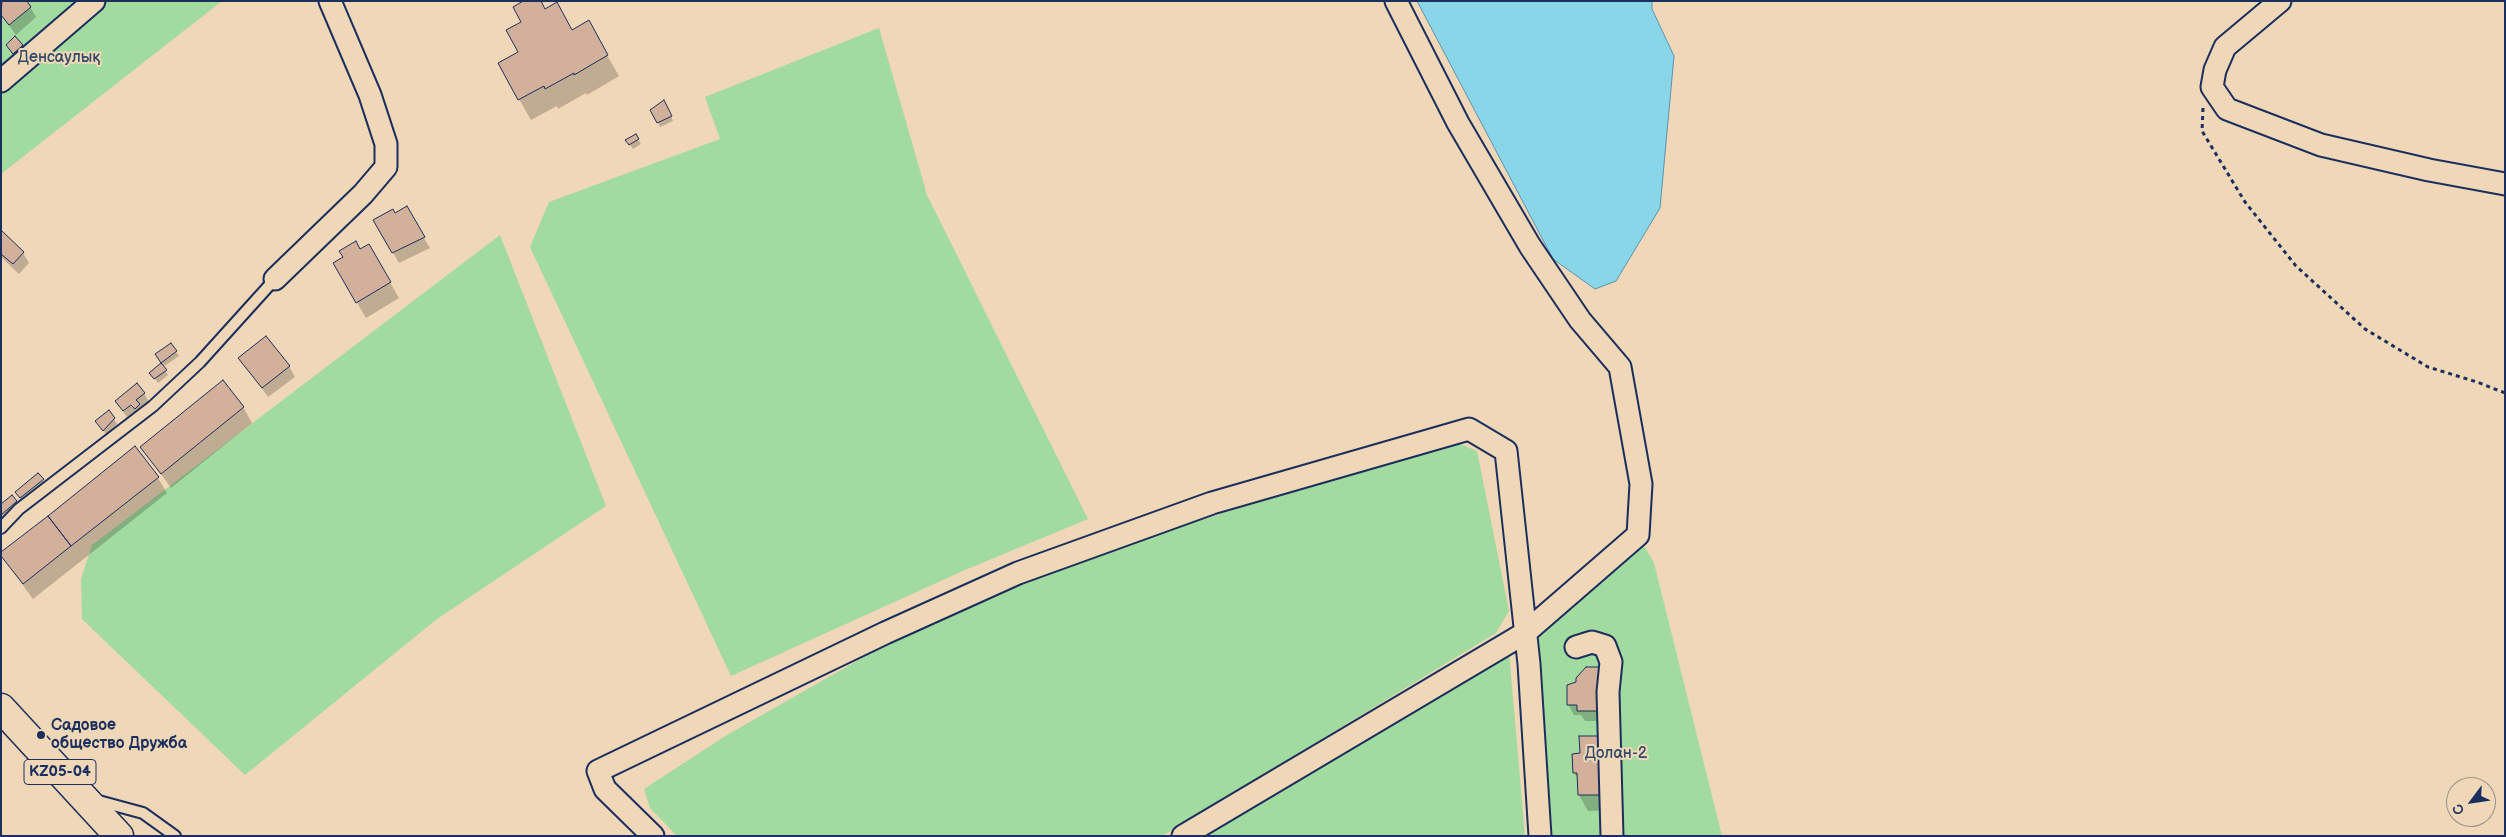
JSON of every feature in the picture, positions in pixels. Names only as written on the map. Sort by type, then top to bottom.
[{"type":"main road","name":"KZ05-04","points":[[1,708],[119,836]]},
{"type":"street","points":[[1,81],[94,1]]},
{"type":"street","points":[[275,279],[362,194],[386,167],[386,144],[370,95],[330,1]]},
{"type":"street","points":[[1183,836],[1525,633],[1638,536],[1640,484],[1620,367],[1580,320],[1530,246],[1458,123],[1396,1]]},
{"type":"street","points":[[2280,1],[2225,47],[2214,70],[2212,87],[2227,109],[2321,145],[2429,170],[2505,184]]},
{"type":"street","points":[[653,836],[605,789],[598,770],[884,633],[1018,573],[1212,503],[1469,429],[1506,451],[1525,633],[1540,836]]},
{"type":"street","points":[[1576,647],[1592,642],[1604,646],[1611,662],[1608,692],[1612,836]]},
{"type":"lane","points":[[1,528],[20,509],[93,455],[153,406],[200,362],[275,279]]},
{"type":"lane","points":[[82,796],[144,813],[175,836]]},
{"type":"path","points":[[2212,87],[2203,102],[2202,131],[2245,202],[2296,266],[2365,329],[2428,366],[2505,393]]},
{"type":"green space","name":"Денсаулық","points":[[1,1],[222,1],[1,174]]},
{"type":"green space","points":[[879,28],[927,195],[1088,519],[965,570],[731,676],[530,247],[549,202],[720,139],[705,97]]},
{"type":"green space","points":[[500,235],[606,506],[437,619],[245,775],[82,619],[81,579],[92,545]]},
{"type":"green space","points":[[1453,441],[1477,451],[1509,611],[1496,633],[1162,836],[677,836],[650,808],[644,789],[727,735],[913,629],[1051,567]]},
{"type":"green space","name":"Долан-2","points":[[1638,535],[1654,563],[1722,836],[1540,836],[1525,633]]},
{"type":"green space","points":[[1509,652],[1525,836],[1199,836]]},
{"type":"water","points":[[1417,1],[1652,1],[1652,9],[1674,56],[1660,208],[1616,281],[1595,289],[1553,259]]},
{"type":"building","points":[[2,1],[27,1],[31,7],[9,25],[1,15]]},
{"type":"building","points":[[523,1],[541,1],[545,9],[557,2],[572,30],[589,20],[608,55],[574,75],[574,73],[545,89],[544,86],[518,100],[498,63],[518,52],[506,30],[521,22],[513,7]]},
{"type":"building","points":[[15,36],[23,45],[13,54],[6,45]]},
{"type":"building","points":[[664,100],[672,116],[657,123],[650,110]]},
{"type":"building","points":[[636,134],[639,139],[629,145],[625,140]]},
{"type":"building","points":[[407,206],[425,237],[392,253],[373,220],[393,209],[395,213]]},
{"type":"building","points":[[1,230],[24,252],[13,264],[1,254]]},
{"type":"building","points":[[356,241],[360,249],[369,244],[391,282],[356,303],[333,263],[343,257],[339,251]]},
{"type":"building","points":[[266,336],[290,366],[262,388],[238,358]]},
{"type":"building","points":[[171,343],[177,351],[161,363],[155,354]]},
{"type":"building","points":[[161,363],[167,370],[154,379],[149,373]]},
{"type":"building","points":[[223,380],[244,407],[161,474],[140,447]]},
{"type":"building","points":[[137,383],[145,393],[136,400],[140,404],[135,409],[131,405],[123,411],[115,401]]},
{"type":"building","points":[[109,410],[115,418],[103,431],[95,421]]},
{"type":"building","points":[[135,446],[159,477],[71,546],[48,516]]},
{"type":"building","points":[[38,473],[44,479],[20,498],[15,492]]},
{"type":"building","points":[[12,495],[17,501],[1,515],[1,504]]},
{"type":"building","points":[[48,516],[71,546],[23,584],[1,556],[1,552]]},
{"type":"building","points":[[1586,667],[1604,667],[1603,711],[1577,711],[1577,705],[1567,705],[1567,685],[1576,682],[1576,678]]},
{"type":"building","points":[[1579,736],[1602,736],[1604,795],[1578,795],[1577,773],[1573,773],[1572,754],[1580,753]]},
{"type":"place","name":"Садовое общество Дружба","points":[[41,735]]}]
